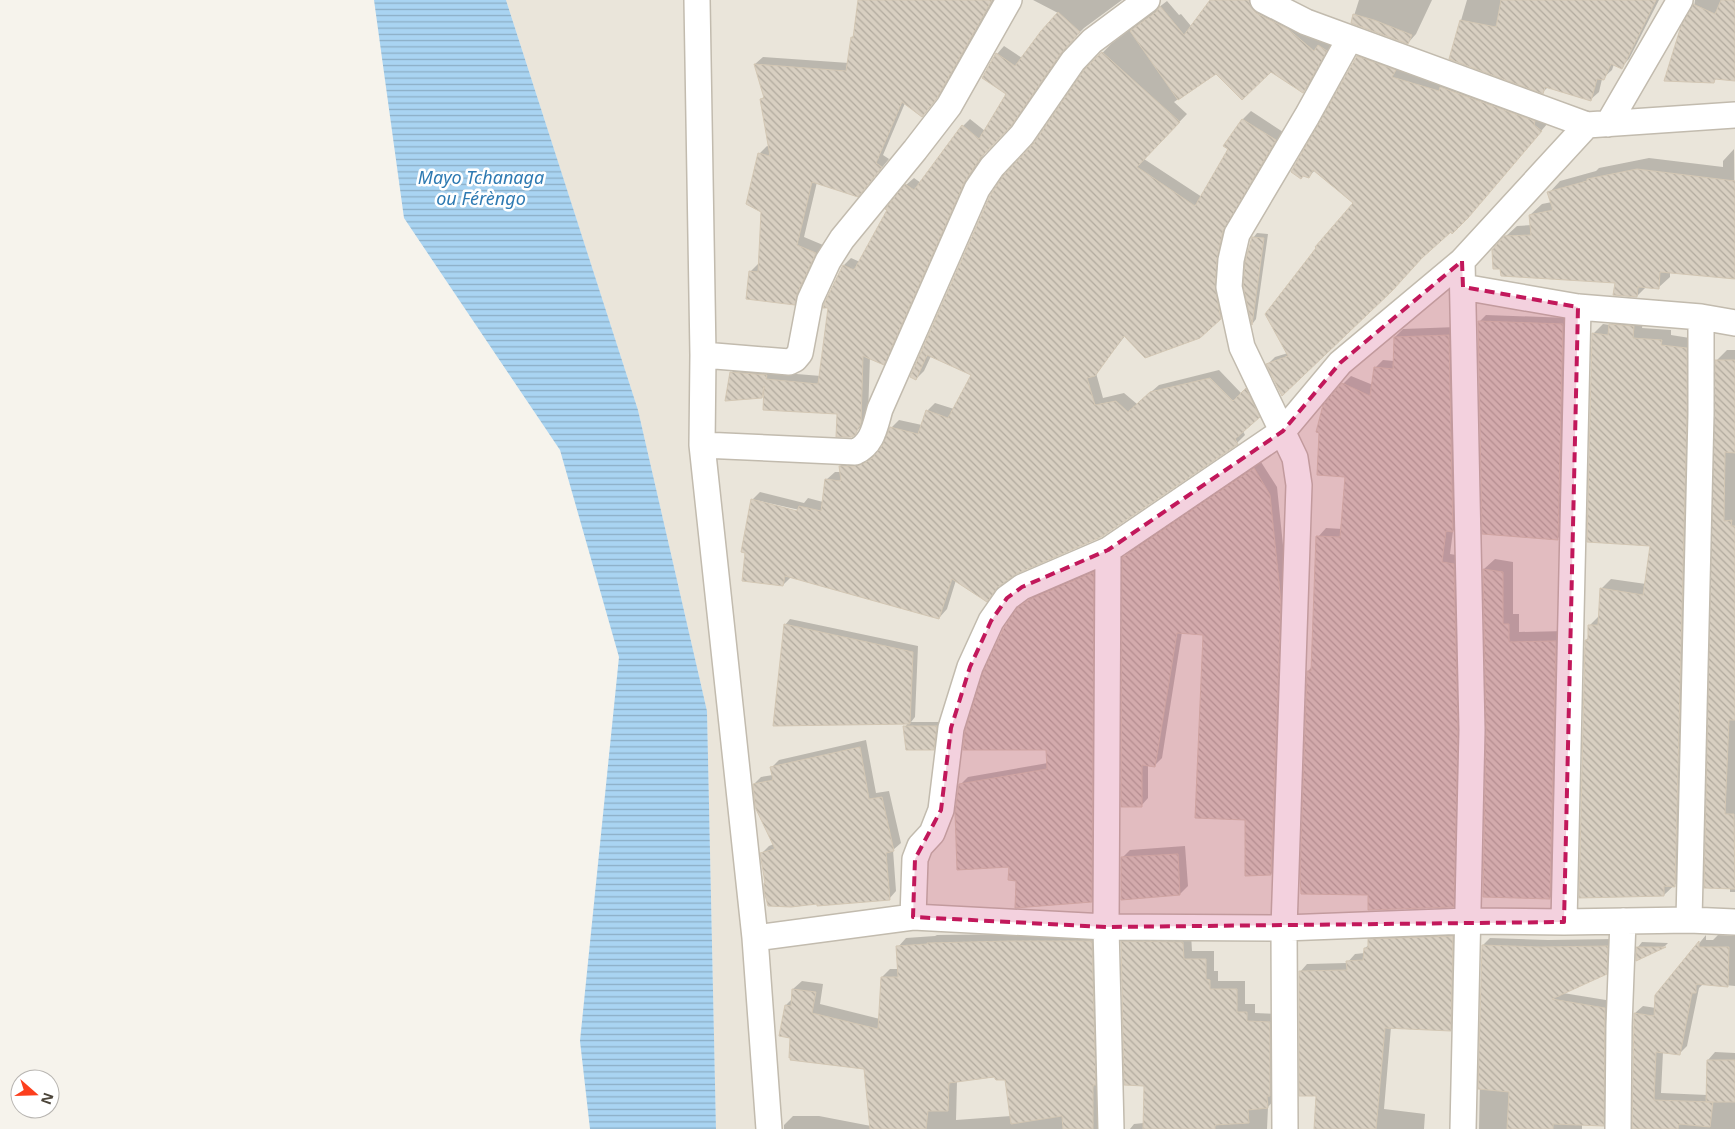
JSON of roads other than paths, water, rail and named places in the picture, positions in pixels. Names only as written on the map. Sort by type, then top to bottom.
[{"type":"street","points":[[696,0],[703,354],[702,445],[755,938],[769,1129]]},
{"type":"street","points":[[703,354],[789,362],[795,359],[800,353],[810,300],[828,261],[842,239],[949,106],[1009,0]]},
{"type":"street","points":[[702,445],[855,452],[864,448],[870,441],[880,409],[977,189],[992,167],[1022,135],[1073,61],[1092,41],[1147,0]]},
{"type":"street","points":[[1263,0],[1306,22],[1597,125],[1735,116]]},
{"type":"street","points":[[913,917],[915,859],[920,846],[932,833],[941,810],[952,728],[970,667],[991,621],[1007,598],[1022,587],[1108,550],[1283,431],[1340,363],[1462,261],[1597,125],[1680,0]]},
{"type":"street","points":[[1285,1129],[1284,928],[1299,485],[1295,458],[1242,347],[1229,287],[1231,260],[1237,234],[1307,116],[1350,38]]},
{"type":"street","points":[[1462,261],[1472,730],[1463,1129]]},
{"type":"street","points":[[1463,287],[1578,307],[1701,317],[1735,323]]},
{"type":"street","points":[[1564,922],[1578,307]]},
{"type":"street","points":[[1689,920],[1701,317]]},
{"type":"street","points":[[1108,550],[1106,927],[1111,1129]]},
{"type":"street","points":[[755,938],[913,917],[1106,927],[1284,928],[1468,922],[1689,920],[1735,922]]},
{"type":"street","points":[[1618,1129],[1623,921]]},
{"type":"water","name":"Mayo Tchanaga ou Férèngo","points":[[374,0],[506,0],[638,410],[707,711],[716,1129],[590,1129],[580,1041],[619,657],[560,450],[404,218]]}]
